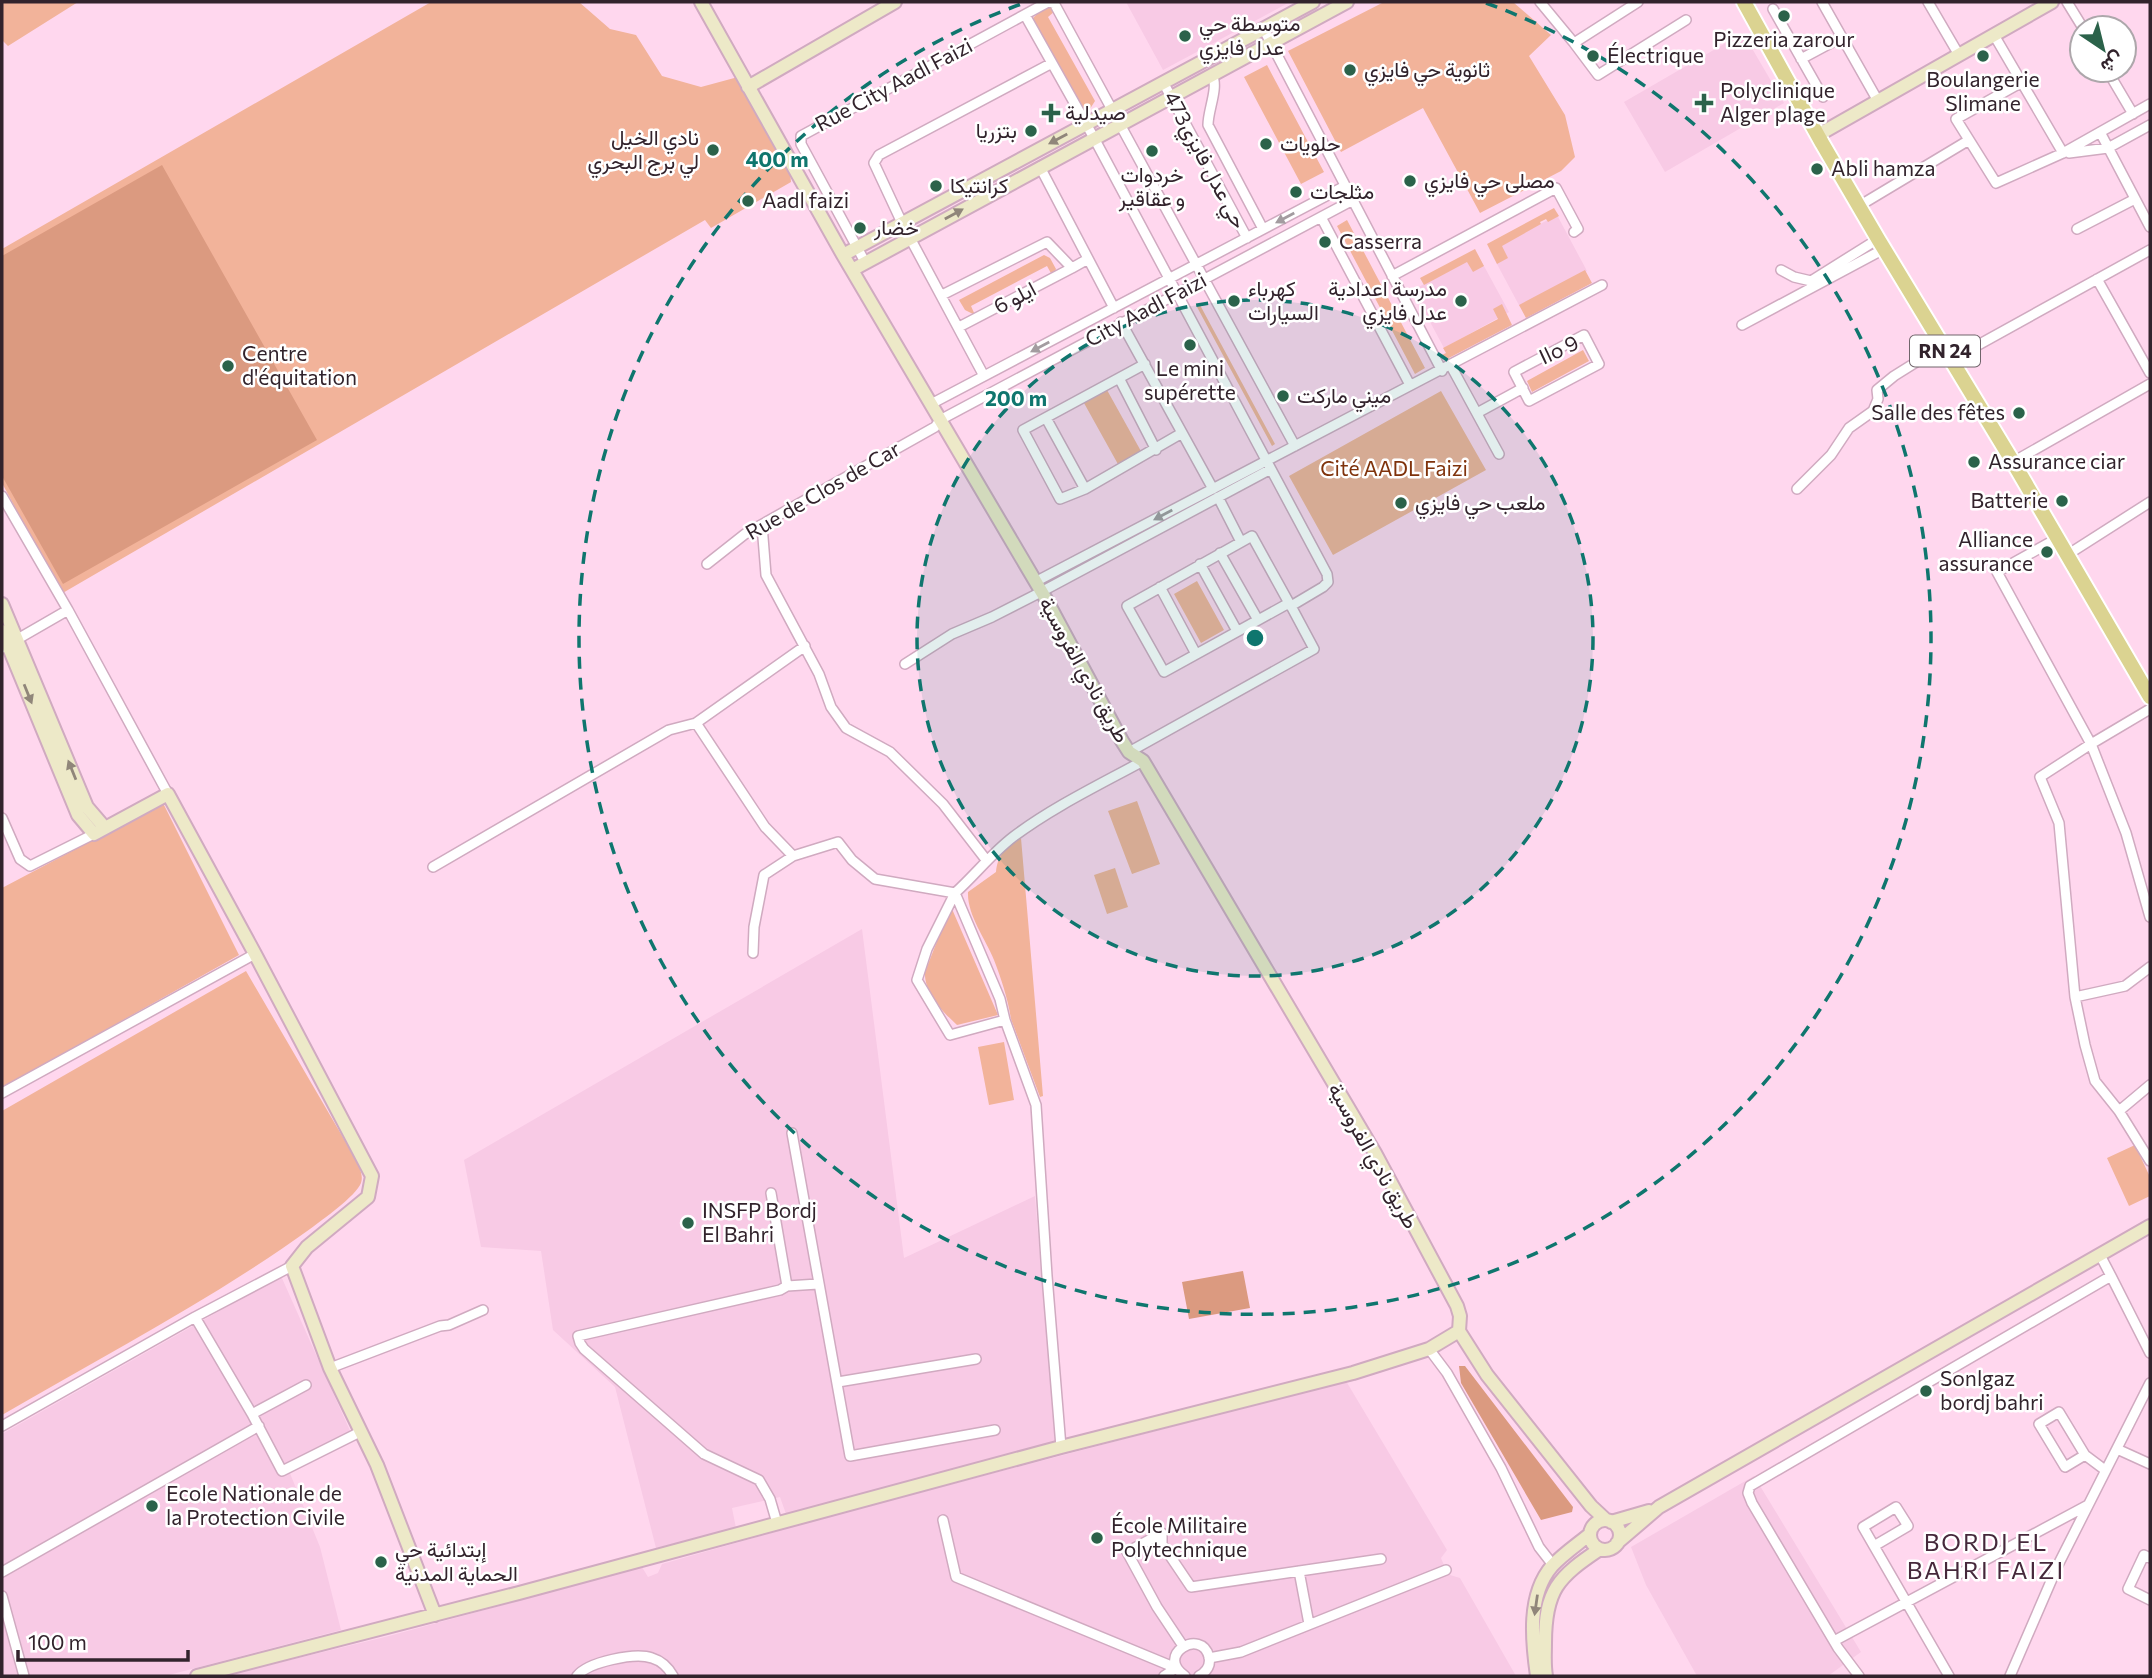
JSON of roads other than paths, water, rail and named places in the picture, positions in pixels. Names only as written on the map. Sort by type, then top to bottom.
[{"type":"main road","name":"طريق نادي الفروسية","points":[[701,2],[843,256],[1038,587],[1129,752],[1143,761],[1375,1153],[1457,1306],[1460,1316],[1459,1331]]},
{"type":"main road","points":[[748,87],[878,6],[895,2]]},
{"type":"main road","points":[[843,256],[1313,2]]},
{"type":"main road","points":[[852,270],[1347,2]]},
{"type":"main road","name":"RN 24","points":[[1744,2],[1881,244],[2013,462],[2150,697]]},
{"type":"main road","points":[[1818,135],[2052,2]]},
{"type":"main road","points":[[2,604],[9,644]]},
{"type":"main road","points":[[2,631],[99,831],[168,794],[373,1176],[368,1197],[307,1247],[292,1266],[330,1368],[377,1465],[435,1615]]},
{"type":"main road","points":[[197,1676],[1061,1447],[1353,1373],[1429,1349],[1459,1331],[1487,1375],[1591,1506],[1600,1525],[1593,1544],[1600,1549],[1610,1549],[1659,1507],[2150,1226]]},
{"type":"main road","points":[[1537,1676],[1534,1605],[1541,1581],[1553,1564],[1600,1525],[1659,1507]]},
{"type":"main road","points":[[1600,1525],[1618,1528],[1620,1539],[1617,1544]]},
{"type":"main road","points":[[1546,1676],[1545,1627],[1549,1601],[1564,1576],[1600,1549]]},
{"type":"street","name":"Rue City Aadl Faizi","points":[[865,262],[801,144],[801,136],[1048,2],[1056,4],[1295,446]]},
{"type":"street","points":[[1540,2],[1598,75],[1686,20]]},
{"type":"street","points":[[1574,43],[1638,2]]},
{"type":"street","points":[[1822,2],[1878,101]]},
{"type":"street","points":[[1928,2],[1959,55]]},
{"type":"street","points":[[1773,9],[1823,97]]},
{"type":"street","points":[[1025,15],[1269,465],[1326,573],[1328,582],[1323,587],[1290,604],[1258,620],[1237,631],[1164,672],[1126,606],[1252,536],[1290,604],[1314,649],[1129,752]]},
{"type":"street","points":[[1263,28],[1392,276],[1499,454]]},
{"type":"street","points":[[1994,35],[2063,153]]},
{"type":"street","points":[[1801,58],[1842,37]]},
{"type":"street","points":[[984,376],[902,223],[875,167],[877,157],[1052,64]]},
{"type":"street","points":[[1213,74],[1216,81],[1208,112],[1208,125],[1263,229]]},
{"type":"street","name":"473حي عدل فايزي","points":[[1163,82],[1247,238]]},
{"type":"street","points":[[2022,82],[1956,119],[1996,184],[2063,153],[2150,104]]},
{"type":"street","points":[[2115,84],[2133,114]]},
{"type":"street","points":[[2063,153],[2108,148],[2150,125]]},
{"type":"street","points":[[2100,132],[2150,227]]},
{"type":"street","points":[[1859,206],[1969,140]]},
{"type":"street","points":[[1040,167],[1114,308]]},
{"type":"street","points":[[931,404],[1345,186]]},
{"type":"street","points":[[1392,276],[1556,188],[1578,229],[1574,232]]},
{"type":"street","points":[[2077,229],[2135,199]]},
{"type":"street","name":"City Aadl Faizi","points":[[940,420],[1353,200]]},
{"type":"street","points":[[1321,217],[1410,384]]},
{"type":"street","points":[[942,295],[1047,242],[1072,268],[1088,259]]},
{"type":"street","points":[[1782,270],[1794,277],[1811,281],[1881,244]]},
{"type":"street","points":[[1742,325],[1881,244]]},
{"type":"street","points":[[1951,360],[2150,250]]},
{"type":"street","name":"ايلو 6","points":[[959,327],[1072,268]]},
{"type":"street","points":[[2097,279],[2150,373]]},
{"type":"street","points":[[905,664],[952,634],[992,617],[1038,587],[1269,465],[1295,446],[1602,285]]},
{"type":"street","points":[[1121,322],[1241,542]]},
{"type":"street","name":"Ilo 9","points":[[1584,335],[1599,363],[1530,401],[1522,388],[1514,372],[1584,335]]},
{"type":"street","points":[[1797,489],[1831,455],[1849,428],[1873,411],[1878,399],[1877,390],[1942,346]]},
{"type":"street","points":[[1145,364],[1023,430],[1054,488],[1060,499],[1085,489],[1157,450],[1182,433]]},
{"type":"street","points":[[1119,378],[1157,450]]},
{"type":"street","points":[[2013,462],[2150,384]]},
{"type":"street","points":[[1476,413],[1522,388]]},
{"type":"street","points":[[1046,418],[1085,489]]},
{"type":"street","name":"Rue de Clos de Car","points":[[706,564],[745,534],[934,427],[940,420]]},
{"type":"street","points":[[2,496],[68,610],[168,794]]},
{"type":"street","points":[[2067,555],[2150,502]]},
{"type":"street","points":[[762,525],[766,575],[819,674],[831,707],[846,728],[890,752],[943,804],[987,861]]},
{"type":"street","points":[[2058,538],[1997,572],[2091,744],[2126,833],[2150,916]]},
{"type":"street","points":[[1220,553],[1258,620]]},
{"type":"street","points":[[1200,564],[1237,631]]},
{"type":"street","points":[[1160,587],[1196,654]]},
{"type":"street","points":[[9,644],[68,610]]},
{"type":"street","points":[[433,867],[669,730],[696,723],[805,646]]},
{"type":"street","points":[[2150,709],[2040,777],[2059,822],[2075,997],[2095,1081],[2119,1111],[2150,1161]]},
{"type":"street","points":[[696,723],[765,827],[793,856]]},
{"type":"street","points":[[1004,1020],[950,1035],[917,980],[927,949],[955,893],[1011,839],[1036,821],[1143,761]]},
{"type":"street","points":[[2,818],[20,859],[30,866],[99,831]]},
{"type":"street","points":[[752,953],[764,875],[793,856],[838,842],[852,860],[875,879],[955,893]]},
{"type":"street","points":[[955,893],[1000,999],[1004,1020],[1036,1105],[1061,1447]]},
{"type":"street","points":[[2,1093],[255,954]]},
{"type":"street","points":[[2075,997],[2125,986],[2150,967]]},
{"type":"street","points":[[2119,1111],[2150,1085]]},
{"type":"street","points":[[792,1133],[850,1455],[995,1430]]},
{"type":"street","points":[[771,1193],[787,1286]]},
{"type":"street","points":[[2100,1255],[2150,1353]]},
{"type":"street","points":[[2,1426],[195,1317],[292,1266]]},
{"type":"street","points":[[1859,1676],[1834,1641],[1752,1503],[1748,1493],[1750,1486],[2111,1276]]},
{"type":"street","points":[[777,1523],[770,1499],[760,1480],[704,1454],[584,1349],[578,1336],[780,1290],[787,1286],[818,1284]]},
{"type":"street","points":[[330,1368],[483,1310]]},
{"type":"street","points":[[195,1317],[259,1426],[282,1471],[360,1432]]},
{"type":"street","points":[[1429,1349],[1447,1373],[1501,1468],[1539,1548],[1553,1564]]},
{"type":"street","points":[[838,1382],[976,1359]]},
{"type":"street","points":[[2010,1676],[2059,1565],[2150,1383]]},
{"type":"street","points":[[252,1414],[306,1385]]},
{"type":"street","points":[[2085,1455],[2065,1467],[2039,1424],[2059,1412],[2085,1455],[2105,1470]]},
{"type":"street","points":[[2,1572],[259,1426]]},
{"type":"street","points":[[2118,1449],[2150,1464]]},
{"type":"street","points":[[1834,1641],[2088,1505]]},
{"type":"street","points":[[1874,1546],[1909,1526],[1896,1507],[1863,1527],[1948,1676]]},
{"type":"street","points":[[943,1520],[956,1577],[1176,1668],[1185,1676]]},
{"type":"street","points":[[1183,1646],[1126,1552],[1162,1534],[1162,1544],[1191,1587],[1381,1559]]},
{"type":"street","points":[[2150,1558],[2144,1555],[2128,1588],[2150,1600]]},
{"type":"street","points":[[1209,1658],[1241,1652],[1446,1570]]},
{"type":"street","points":[[1299,1571],[1309,1624]]},
{"type":"street","points":[[2,1596],[24,1676]]},
{"type":"street","points":[[1176,1668],[1176,1654],[1183,1646],[1200,1646],[1209,1658],[1207,1670],[1199,1676]]},
{"type":"street","points":[[577,1676],[592,1665],[645,1656],[663,1663],[673,1676]]},
{"type":"street","points":[[1164,1676],[1176,1668]]},
{"type":"place","name":"Pizzeria zarour","points":[[1784,16]]},
{"type":"place","name":"متوسطة حي عدل فايزي","points":[[1185,36]]},
{"type":"place","name":"Électrique","points":[[1593,56]]},
{"type":"place","name":"Boulangerie Slimane","points":[[1983,56]]},
{"type":"place","name":"ثانوية حي فايزي","points":[[1350,70]]},
{"type":"place","name":"Polyclinique Alger plage","points":[[1704,103]]},
{"type":"place","name":"صيدلية","points":[[1051,113]]},
{"type":"place","name":"بتزريا","points":[[1031,131]]},
{"type":"place","name":"حلويات","points":[[1266,144]]},
{"type":"place","name":"نادي الخيل لي برج البحري","points":[[713,150]]},
{"type":"place","name":"خردوات و عقاقير","points":[[1152,151]]},
{"type":"place","name":"Abli hamza","points":[[1817,169]]},
{"type":"place","name":"مصلى حي فايزي","points":[[1410,181]]},
{"type":"place","name":"كرانتيكا","points":[[936,186]]},
{"type":"place","name":"مثلجات","points":[[1296,192]]},
{"type":"place","name":"Aadl faizi","points":[[748,201]]},
{"type":"place","name":"خضار","points":[[860,228]]},
{"type":"place","name":"Casserra","points":[[1325,242]]},
{"type":"place","name":"كهرباء السيارات","points":[[1234,301]]},
{"type":"place","name":"مدرسة اعدادية عدل فايزي","points":[[1461,301]]},
{"type":"place","name":"Le mini supérette","points":[[1190,345]]},
{"type":"place","name":"Centre d'équitation","points":[[228,366]]},
{"type":"place","name":"ميني ماركت","points":[[1283,396]]},
{"type":"place","name":"Salle des fêtes","points":[[2019,413]]},
{"type":"place","name":"Assurance ciar","points":[[1974,462]]},
{"type":"place","name":"Batterie","points":[[2062,501]]},
{"type":"place","name":"ملعب حي فايزي","points":[[1401,503]]},
{"type":"place","name":"Alliance assurance","points":[[2047,552]]},
{"type":"place","name":"INSFP Bordj El Bahri","points":[[688,1223]]},
{"type":"place","name":"Sonlgaz bordj bahri","points":[[1926,1391]]},
{"type":"place","name":"Ecole Nationale de la Protection Civile","points":[[152,1506]]},
{"type":"place","name":"École Militaire Polytechnique","points":[[1097,1538]]},
{"type":"place","name":"إبتدائية حي الحماية المدنية","points":[[381,1562]]},
{"type":"district","name":"BORDJ EL BAHRI FAIZI","points":[[1986,1557]]},
{"type":"park label","name":"Cité AADL Faizi","points":[[1394,469]]}]
